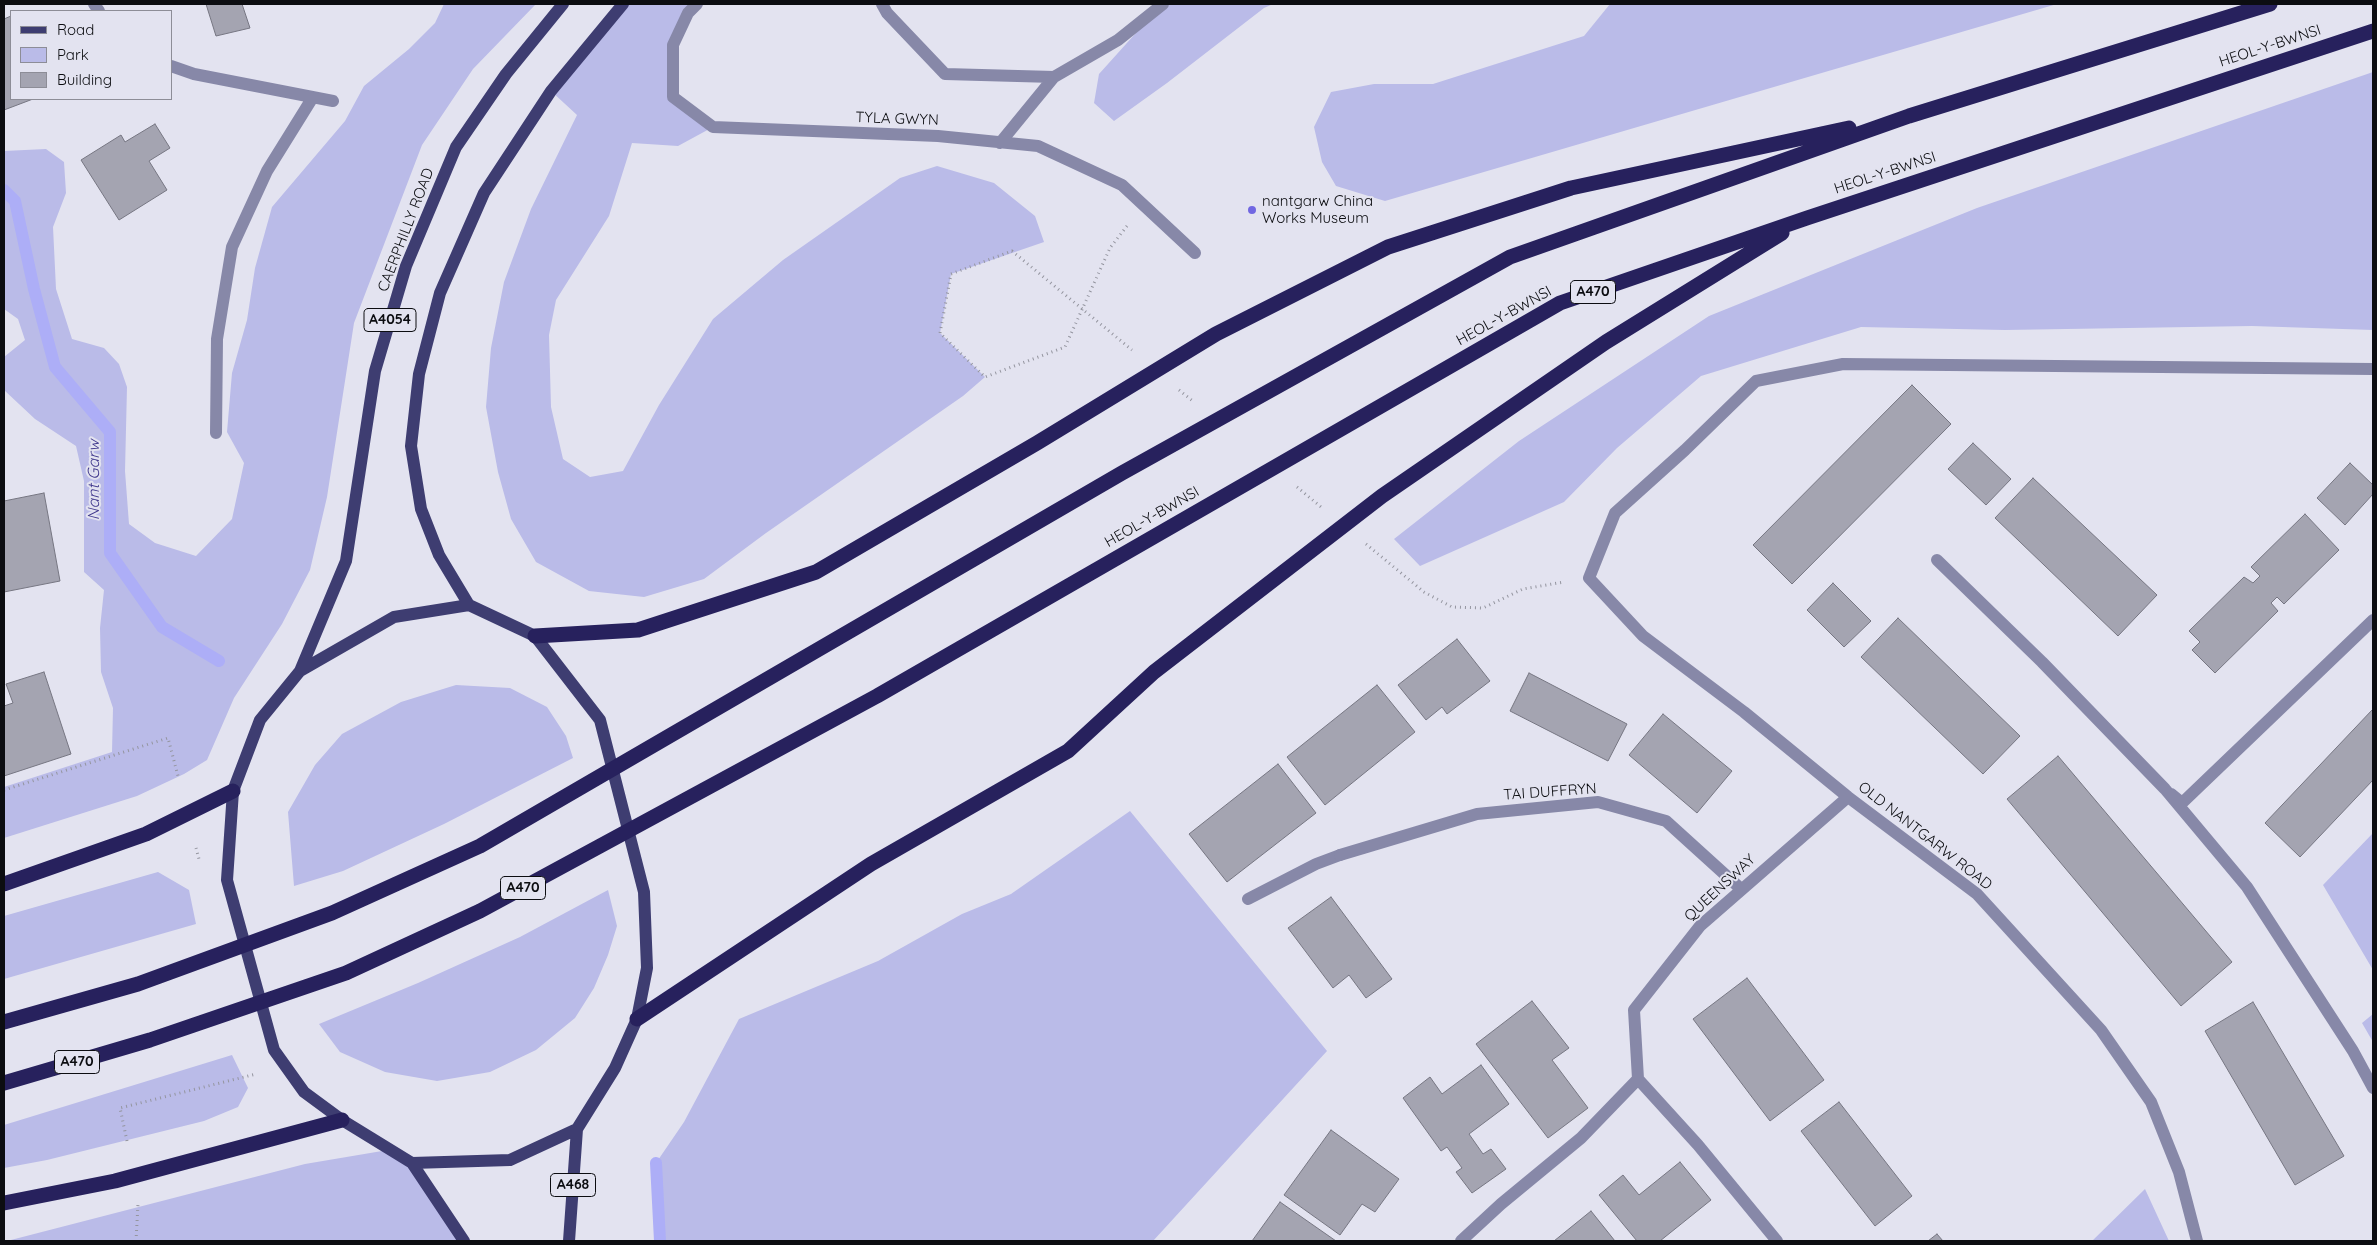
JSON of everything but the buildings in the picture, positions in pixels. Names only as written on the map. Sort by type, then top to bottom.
[{"type":"highway","points":[[4,1022],[138,984],[332,913],[480,846],[1122,473],[1510,257],[1909,116],[2270,4]]},
{"type":"highway","name":"HEOL-Y-BWNSI","points":[[4,1083],[150,1040],[346,973],[480,911],[877,696],[1560,303],[1807,218],[2373,31]]},
{"type":"highway","points":[[535,636],[638,630],[816,572],[1037,443],[1216,334],[1388,247],[1571,188],[1909,116]]},
{"type":"highway","points":[[637,1019],[871,864],[1068,751],[1154,672],[1382,496],[1606,342],[1807,218]]},
{"type":"highway","points":[[4,884],[146,834],[233,791]]},
{"type":"highway","points":[[4,1203],[115,1181],[342,1120]]},
{"type":"main road","name":"CAERPHILLY ROAD","points":[[300,671],[346,561],[375,371],[406,266],[456,147],[506,74],[563,4]]},
{"type":"main road","name":"A4054","points":[[470,606],[439,555],[421,509],[411,446],[419,374],[440,293],[484,193],[551,91],[622,4]]},
{"type":"main road","points":[[412,1163],[510,1160],[576,1129],[615,1068],[637,1019],[646,968],[644,892],[600,720],[535,636],[470,606],[394,617],[300,671],[260,720],[233,791],[227,880],[274,1050],[304,1092],[342,1120],[412,1163],[464,1241]]},
{"type":"main road","name":"A468","points":[[569,1241],[576,1129]]},
{"type":"street","name":"TYLA GWYN","points":[[697,4],[688,13],[672,45],[673,97],[714,127],[938,136],[1033,146],[1071,160],[1122,185],[1195,253]]},
{"type":"street","points":[[882,4],[887,13],[945,74],[1054,77]]},
{"type":"street","points":[[1000,143],[1054,77],[1118,40],[1163,4]]},
{"type":"street","points":[[172,66],[194,74],[334,100]]},
{"type":"street","points":[[216,433],[217,339],[232,247],[268,171],[313,97]]},
{"type":"street","points":[[1589,578],[1615,513],[1685,450],[1756,381],[1843,364],[2373,369]]},
{"type":"street","points":[[1937,560],[2042,662],[2165,789],[2246,886],[2353,1051],[2373,1088]]},
{"type":"street","name":"OLD NANTGARW ROAD","points":[[1589,578],[1643,636],[1744,712],[1848,797],[1977,894],[2101,1030],[2151,1102],[2179,1172],[2197,1241]]},
{"type":"street","points":[[2165,789],[2182,802],[2373,620]]},
{"type":"street","name":"QUEENSWAY","points":[[1638,1079],[1634,1010],[1700,926],[1848,797]]},
{"type":"street","name":"TAI DUFFRYN","points":[[1248,899],[1316,864],[1340,855],[1477,814],[1598,802],[1666,821],[1741,889]]},
{"type":"street","points":[[1461,1241],[1501,1204],[1582,1138],[1638,1079],[1704,1152],[1777,1241]]},
{"type":"path","points":[[1065,347],[1110,248],[1142,205]]},
{"type":"path","points":[[1424,592],[1452,607],[1483,608],[1524,589],[1589,578]]},
{"type":"path","points":[[4,790],[168,738],[178,776]]},
{"type":"path","points":[[127,1141],[120,1108],[256,1074]]},
{"type":"path","points":[[136,1241],[138,1196]]},
{"type":"green space","points":[[444,4],[536,4],[473,69],[422,145],[354,323],[327,497],[310,570],[282,624],[234,698],[207,760],[184,774],[137,796],[4,838],[4,787],[112,752],[113,708],[101,672],[100,628],[104,590],[84,572],[84,481],[76,446],[35,419],[4,390],[4,357],[25,340],[18,319],[4,309],[4,151],[46,149],[64,162],[66,193],[53,227],[56,289],[72,339],[104,348],[119,364],[127,387],[125,471],[129,524],[155,543],[196,556],[232,519],[244,463],[227,432],[232,373],[247,320],[255,268],[272,207],[345,121],[364,86],[409,49],[435,23]]},
{"type":"green space","points":[[623,4],[697,4],[673,45],[673,97],[713,127],[678,146],[632,143],[609,216],[556,300],[549,335],[551,407],[563,459],[590,477],[623,471],[659,405],[713,319],[783,260],[900,178],[937,166],[994,183],[1035,216],[1044,242],[951,274],[940,333],[985,377],[963,396],[766,533],[704,579],[644,597],[589,591],[536,562],[511,519],[498,472],[486,407],[491,348],[504,282],[531,209],[577,115],[551,91]]},
{"type":"green space","points":[[1171,4],[1273,4],[1264,8],[1167,83],[1114,121],[1094,103],[1099,74],[1153,14]]},
{"type":"green space","points":[[1610,4],[2057,4],[1385,201],[1336,186],[1322,162],[1314,127],[1331,92],[1374,84],[1433,84],[1584,36]]},
{"type":"green space","points":[[2373,72],[2373,330],[2252,326],[2005,330],[1861,327],[1701,376],[1617,448],[1564,502],[1420,566],[1394,539],[1519,441],[1709,316],[1977,208]]},
{"type":"green space","points":[[456,685],[510,688],[547,707],[566,736],[573,758],[444,824],[343,871],[294,886],[288,812],[315,765],[342,734],[401,702]]},
{"type":"green space","points":[[1130,811],[1327,1051],[1153,1241],[660,1241],[656,1163],[684,1122],[739,1019],[878,961],[962,914],[1011,894]]},
{"type":"green space","points":[[2373,833],[2373,970],[2323,885]]},
{"type":"green space","points":[[158,872],[189,890],[196,924],[4,979],[4,916]]},
{"type":"green space","points":[[608,890],[617,926],[608,955],[594,988],[575,1018],[536,1050],[490,1072],[437,1081],[385,1072],[340,1052],[319,1024],[418,983],[520,937]]},
{"type":"green space","points":[[2373,1014],[2373,1042],[2362,1023]]},
{"type":"green space","points":[[232,1055],[248,1088],[238,1107],[204,1121],[47,1160],[4,1168],[4,1125]]},
{"type":"green space","points":[[388,1150],[412,1163],[464,1241],[7,1241],[305,1164]]},
{"type":"green space","points":[[2145,1189],[2169,1241],[2092,1241]]},
{"type":"waterway","name":"Nant Garw","points":[[4,190],[15,201],[34,289],[55,367],[110,432],[110,553],[162,627],[219,661]]},
{"type":"waterway","name":"Nant Garw","points":[[656,1163],[660,1241]]},
{"type":"place","name":"nantgarw China Works Museum","points":[[1252,210]]}]
